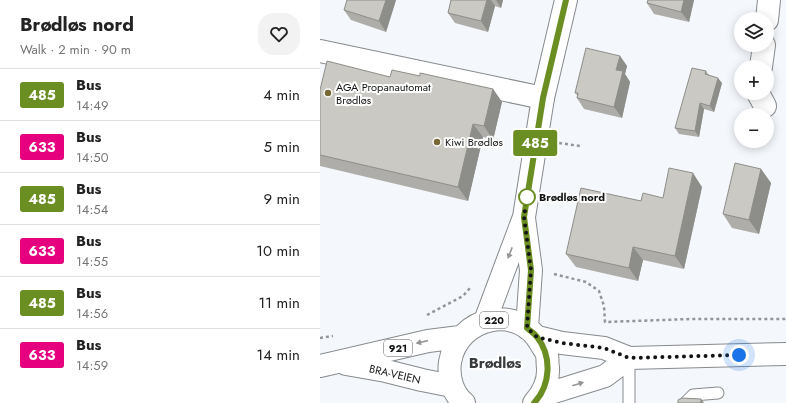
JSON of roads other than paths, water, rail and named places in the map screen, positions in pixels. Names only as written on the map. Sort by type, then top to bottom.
[{"type":"main road","name":"220","points":[[484,321],[524,217],[543,98],[566,0]]},
{"type":"main road","points":[[768,12],[769,0]]},
{"type":"main road","points":[[320,52],[543,98]]},
{"type":"main road","name":"220","points":[[458,398],[449,369],[452,352],[460,337],[471,328],[484,321],[499,319],[514,322],[532,332],[531,270],[524,217]]},
{"type":"main road","points":[[532,332],[562,343],[604,348],[629,358],[786,354]]},
{"type":"main road","points":[[532,332],[547,355],[548,376],[538,399]]},
{"type":"main road","name":"BRA-VEIEN","points":[[329,364],[428,341],[460,337]]},
{"type":"main road","points":[[538,399],[605,376],[629,358]]},
{"type":"main road","name":"BRA-VEIEN","points":[[329,364],[386,371],[422,380],[458,398]]},
{"type":"lane","points":[[629,358],[629,403]]},
{"type":"lane","points":[[685,403],[693,396],[718,393]]},
{"type":"place","name":"AGA Propanautomat Brødløs","points":[[328,93]]},
{"type":"place","name":"Kiwi Brødløs","points":[[437,142]]},
{"type":"place","name":"Brødløs nord","points":[[527,197]]},
{"type":"district","name":"Brødløs","points":[[495,363]]}]
